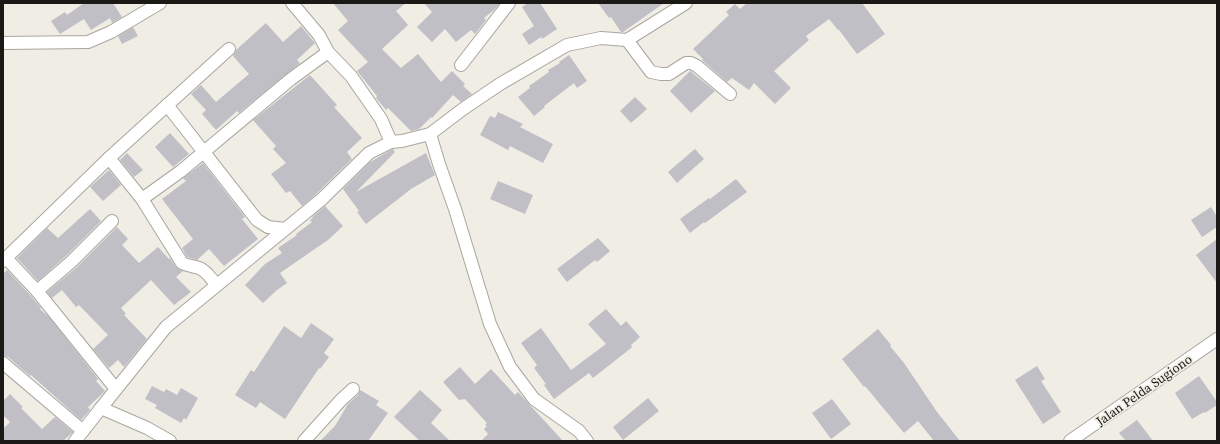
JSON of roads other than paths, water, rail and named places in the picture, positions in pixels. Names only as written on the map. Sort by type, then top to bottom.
[{"type":"street","points":[[3,43],[88,42],[111,32],[160,3]]},
{"type":"street","points":[[292,3],[319,35],[328,52],[351,76],[381,119],[391,142]]},
{"type":"street","points":[[461,66],[509,3]]},
{"type":"street","points":[[75,441],[166,326],[322,199],[369,154],[391,142],[402,141],[430,134],[494,88],[567,45],[601,38],[627,40],[686,3]]},
{"type":"street","points":[[627,40],[651,72],[669,74],[686,63],[691,63],[697,66],[730,94]]},
{"type":"street","points":[[116,389],[37,291],[5,260],[109,158],[229,49]]},
{"type":"street","points":[[142,199],[204,152],[291,79],[328,52]]},
{"type":"street","points":[[167,105],[257,220],[268,227],[285,229]]},
{"type":"street","points":[[430,134],[455,209],[490,324],[510,368],[534,399],[579,431],[587,441]]},
{"type":"street","points":[[109,158],[142,199],[182,263],[190,267],[200,268],[216,284]]},
{"type":"street","points":[[37,291],[71,262],[112,221]]},
{"type":"street","name":"Jalan Pelda Sugiono","points":[[1070,441],[1217,340]]},
{"type":"street","points":[[3,364],[83,431]]},
{"type":"street","points":[[304,441],[353,389]]},
{"type":"street","points":[[101,408],[147,428],[170,441]]}]
